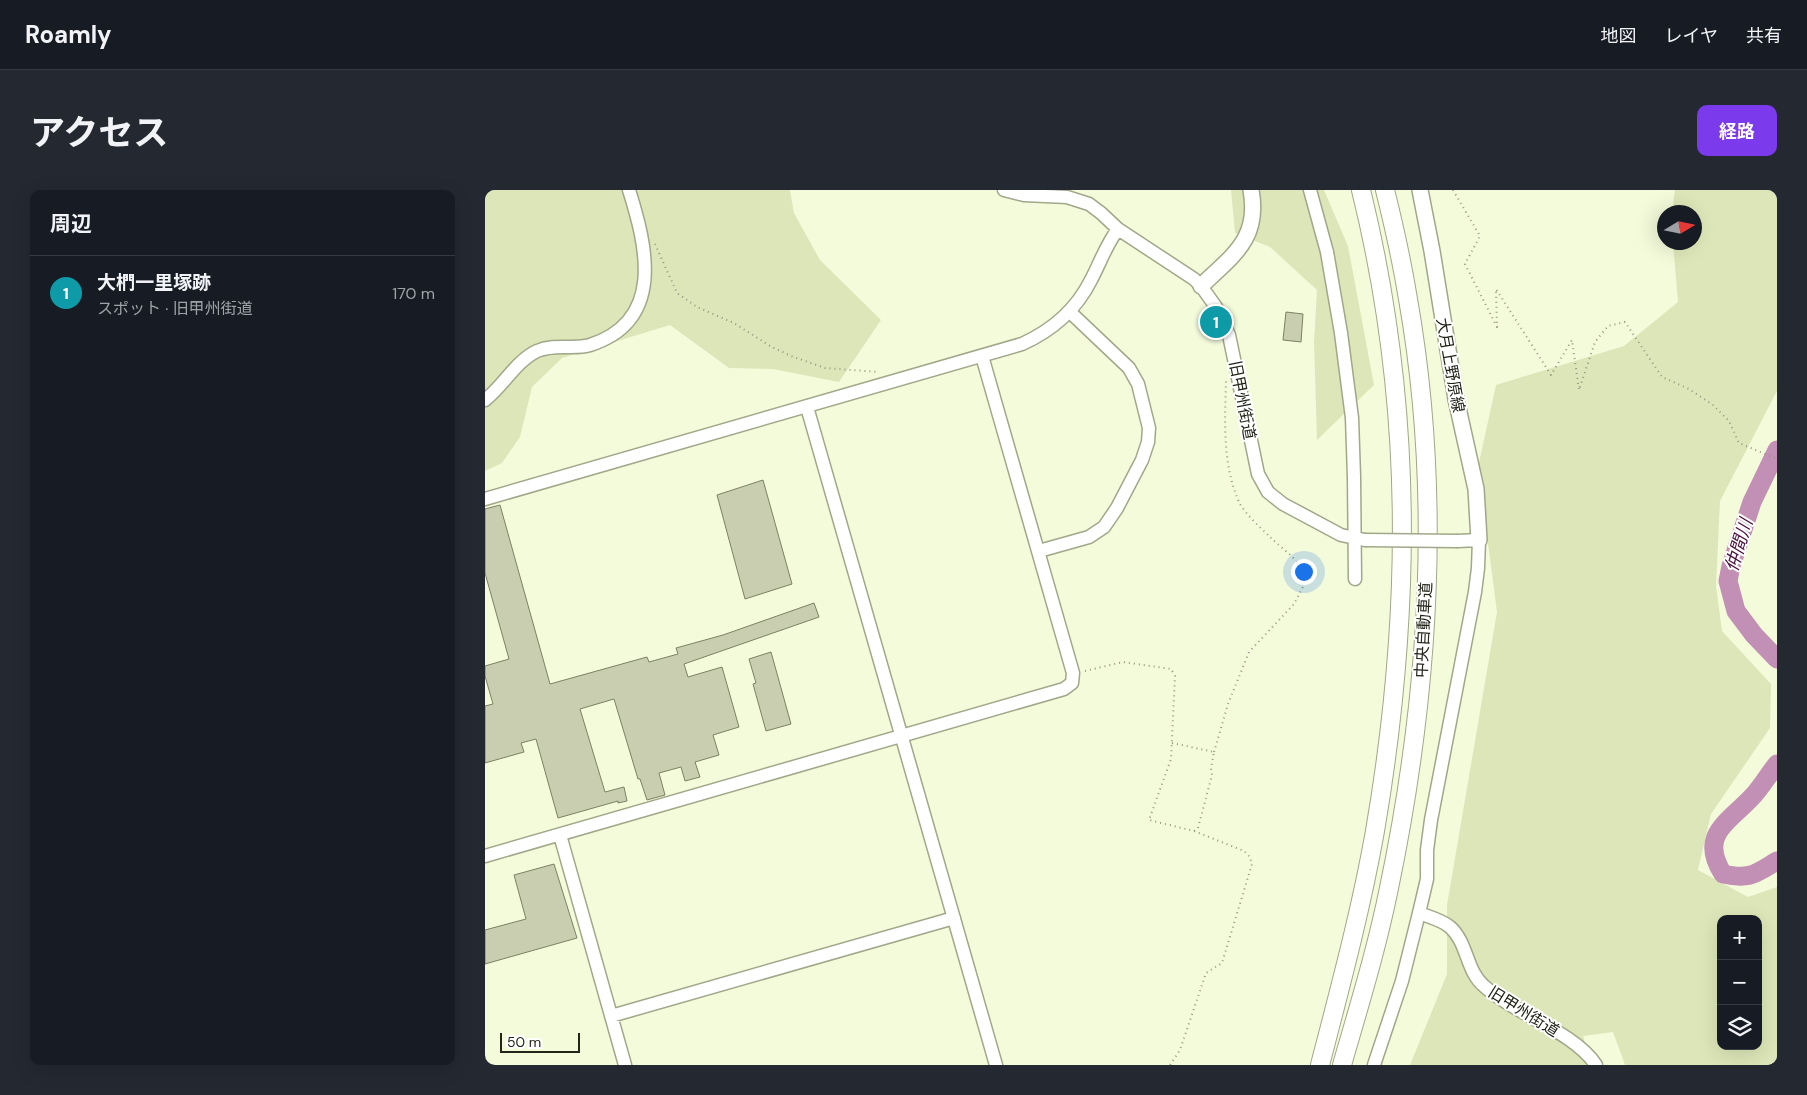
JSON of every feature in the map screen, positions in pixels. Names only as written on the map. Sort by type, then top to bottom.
[{"type":"highway","name":"中央自動車道","points":[[1319,1065],[1351,939],[1375,833],[1391,716],[1401,593],[1402,475],[1397,396],[1385,306],[1361,190]]},
{"type":"highway","name":"中央自動車道","points":[[1342,1065],[1389,891],[1401,828],[1418,712],[1424,633],[1427,533],[1422,412],[1409,301],[1398,242],[1385,190]]},
{"type":"main road","points":[[1201,286],[1238,250],[1245,240],[1252,223],[1251,190]]},
{"type":"main road","name":"大月上野原線","points":[[1420,190],[1456,399],[1476,489],[1479,540]]},
{"type":"street","points":[[485,400],[497,390],[526,358],[539,350],[561,346],[588,346],[622,327],[637,310],[643,294],[646,274],[645,258],[638,219],[629,190]]},
{"type":"street","name":"旧甲州街道","points":[[1004,190],[1024,195],[1067,197],[1079,200],[1101,213],[1118,228],[1194,279],[1201,286],[1216,307],[1229,335],[1258,474],[1263,486],[1274,497],[1341,535],[1360,539],[1479,540]]},
{"type":"street","points":[[1310,190],[1327,252],[1352,418],[1360,539],[1355,579]]},
{"type":"street","points":[[485,499],[982,356],[1034,338],[1046,332],[1070,312],[1083,295],[1110,240],[1118,228]]},
{"type":"street","points":[[1039,551],[1089,537],[1104,527],[1117,508],[1143,460],[1149,442],[1149,428],[1140,392],[1129,368],[1070,312]]},
{"type":"street","points":[[485,856],[1064,689],[1072,683],[1073,674],[982,356]]},
{"type":"street","points":[[807,407],[996,1065]]},
{"type":"street","points":[[1374,1065],[1402,981],[1427,879],[1427,850],[1431,820],[1475,592],[1479,568],[1479,540]]},
{"type":"street","points":[[559,835],[625,1065]]},
{"type":"street","name":"旧甲州街道","points":[[1419,913],[1448,926],[1455,932],[1475,976],[1484,987],[1508,1004],[1566,1037],[1589,1055],[1596,1065]]},
{"type":"street","points":[[611,1016],[954,918]]},
{"type":"path","points":[[1453,190],[1480,236],[1465,264],[1497,327],[1496,289],[1551,375],[1572,340],[1579,390],[1595,342],[1608,326],[1625,322],[1662,377],[1689,389],[1713,405],[1729,422],[1739,443],[1777,459]]},
{"type":"path","points":[[653,240],[677,293],[697,307],[734,323],[769,346],[825,368],[885,373]]},
{"type":"path","points":[[1194,831],[1198,828],[1212,775],[1211,768],[1214,752],[1228,704],[1249,652],[1294,604],[1307,580],[1305,570],[1269,536],[1240,503],[1232,481],[1225,441],[1226,377]]},
{"type":"path","points":[[1073,674],[1123,662],[1171,669],[1175,676],[1171,759],[1149,820],[1194,831],[1244,851],[1250,857],[1252,864],[1222,963],[1206,974],[1180,1050],[1169,1065]]},
{"type":"path","points":[[1172,743],[1214,752]]},
{"type":"green space","points":[[485,190],[790,190],[794,213],[820,260],[881,320],[839,382],[773,369],[729,368],[670,325],[562,358],[532,387],[520,437],[502,463],[485,471]]},
{"type":"green space","points":[[1231,190],[1324,190],[1348,246],[1374,385],[1317,440],[1314,342],[1317,290],[1270,247],[1235,233]]},
{"type":"green space","points":[[1675,190],[1777,190],[1777,391],[1720,501],[1716,586],[1722,631],[1771,684],[1770,728],[1711,814],[1698,870],[1748,897],[1777,887],[1777,1065],[1625,1065],[1613,1032],[1583,1036],[1592,1065],[1410,1065],[1447,974],[1447,905],[1497,612],[1478,467],[1496,385],[1624,346],[1678,302],[1674,250],[1702,250],[1702,205],[1673,205]]},
{"type":"building","points":[[1286,312],[1303,314],[1301,342],[1283,340]]},
{"type":"building","points":[[763,480],[792,584],[745,599],[717,495]]},
{"type":"building","points":[[500,505],[550,684],[647,657],[649,662],[678,654],[676,648],[723,635],[814,603],[819,617],[684,664],[688,677],[722,667],[739,727],[713,735],[719,755],[695,762],[700,777],[685,781],[681,767],[659,773],[665,795],[647,800],[640,779],[638,779],[614,699],[580,709],[605,792],[624,787],[627,801],[618,803],[618,801],[558,818],[536,739],[521,743],[524,752],[485,763],[485,706],[493,704],[485,676],[485,666],[509,659],[485,573],[485,509]]},
{"type":"building","points":[[771,652],[791,724],[766,731],[753,684],[756,683],[749,659]]},
{"type":"building","points":[[554,864],[577,938],[485,964],[485,930],[526,919],[514,875]]},
{"type":"waterway","name":"仲間川","points":[[1777,450],[1752,502],[1728,581],[1736,611],[1754,635],[1777,659]]},
{"type":"waterway","name":"仲間川","points":[[1777,764],[1755,794],[1719,831],[1715,840],[1714,850],[1716,861],[1723,874],[1732,876],[1752,875],[1777,861]]},
{"type":"place","name":"大椚一里塚跡","points":[[1216,322]]}]
